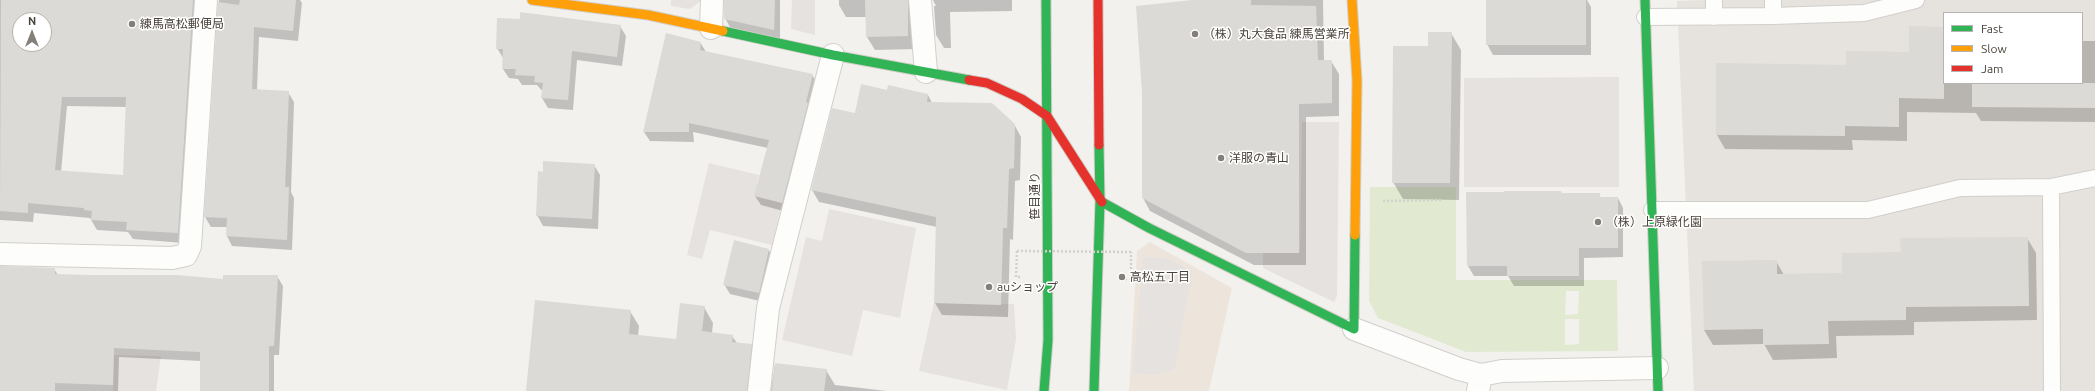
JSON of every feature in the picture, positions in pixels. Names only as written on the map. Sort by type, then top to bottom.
[{"type":"street","points":[[0,254],[172,258],[186,255],[190,246],[206,0]]},
{"type":"street","points":[[532,0],[648,15],[833,55],[987,83],[1022,99],[1047,116],[1100,201],[1149,228],[1354,329],[1459,369],[1479,383],[1502,371],[1657,368]]},
{"type":"street","points":[[711,28],[712,0]]},
{"type":"street","points":[[920,0],[926,72]]},
{"type":"street","name":"笹目通り","points":[[1044,391],[1048,340],[1046,0]]},
{"type":"street","points":[[1094,391],[1100,201],[1098,0]]},
{"type":"street","points":[[1352,0],[1357,80],[1354,329]]},
{"type":"street","points":[[1645,0],[1658,391]]},
{"type":"street","points":[[759,391],[768,308],[833,55]]},
{"type":"lane","points":[[1714,0],[1714,17]]},
{"type":"lane","points":[[1773,0],[1773,16]]},
{"type":"lane","points":[[1645,17],[1773,16],[1864,13],[1916,0]]},
{"type":"lane","points":[[1652,210],[1868,210],[1960,188],[2051,187],[2095,178]]},
{"type":"lane","points":[[2051,187],[2052,391]]},
{"type":"path","points":[[1356,201],[1442,200]]},
{"type":"path","points":[[1021,278],[1016,277],[1017,251],[1131,252],[1131,279],[1125,279]]},
{"type":"shaded area","points":[[671,0],[702,0],[690,9],[671,6]]},
{"type":"shaded area","points":[[792,0],[815,0],[815,35],[791,29]]},
{"type":"shaded area","points":[[2095,0],[2095,391],[1694,391],[1677,1]]},
{"type":"shaded area","points":[[1619,77],[1619,187],[1464,187],[1464,78]]},
{"type":"shaded area","points":[[1302,122],[1339,122],[1337,296],[1334,302],[1263,268],[1263,253],[1300,252]]},
{"type":"shaded area","points":[[709,163],[759,175],[757,183],[782,203],[772,245],[710,230],[702,259],[687,255]]},
{"type":"shaded area","points":[[829,209],[916,228],[900,318],[863,310],[852,356],[782,340],[806,237],[822,241]]},
{"type":"shaded area","points":[[1150,242],[1232,288],[1209,391],[1129,391],[1137,251]]},
{"type":"shaded area","points":[[1143,257],[1165,258],[1192,271],[1175,369],[1155,375],[1133,373]]},
{"type":"shaded area","points":[[934,303],[1014,304],[1016,339],[1007,390],[919,371]]},
{"type":"shaded area","points":[[114,355],[161,356],[156,391],[113,391]]},
{"type":"green space","points":[[1370,187],[1456,187],[1456,280],[1617,280],[1618,351],[1466,352],[1378,318],[1369,301]],"holes":[[[1566,291],[1579,291],[1578,314],[1565,315]],[[1565,319],[1579,319],[1579,344],[1565,345]]]},
{"type":"building","points":[[1,0],[193,0],[178,233],[126,230],[127,222],[91,220],[92,211],[84,210],[84,208],[28,203],[28,213],[0,211]],"holes":[[[62,97],[126,97],[123,175],[55,170]]]},
{"type":"building","points":[[240,0],[296,0],[293,31],[254,27],[252,89],[289,91],[285,187],[289,187],[287,240],[226,236],[227,218],[204,217],[218,2],[239,5]]},
{"type":"building","points":[[724,0],[775,0],[774,30],[724,19]]},
{"type":"building","points":[[865,0],[908,0],[908,36],[866,37]]},
{"type":"building","points":[[1192,0],[1251,0],[1251,5],[1316,6],[1318,60],[1332,60],[1332,103],[1299,104],[1299,253],[1246,253],[1142,198],[1142,93],[1136,6]]},
{"type":"building","points":[[1486,0],[1586,0],[1586,45],[1486,45]]},
{"type":"building","points":[[520,12],[621,25],[617,57],[572,51],[568,100],[541,98],[543,83],[534,82],[535,76],[515,75],[516,69],[502,69],[503,49],[496,49],[497,18],[520,19]]},
{"type":"building","points":[[1909,26],[1943,27],[1944,99],[1899,98],[1899,127],[1845,126],[1845,136],[1716,135],[1716,63],[1846,65],[1846,51],[1909,52]]},
{"type":"building","points":[[1428,32],[1452,32],[1450,183],[1392,183],[1393,46],[1428,46]]},
{"type":"building","points":[[666,33],[701,42],[700,50],[813,74],[806,102],[808,103],[782,203],[754,196],[769,140],[689,123],[689,132],[643,132]]},
{"type":"building","points":[[2095,83],[2095,108],[1972,107],[1972,84]]},
{"type":"building","points":[[861,84],[887,90],[888,85],[928,94],[927,102],[992,103],[1015,124],[1014,168],[1009,169],[1007,228],[1003,228],[1001,305],[934,303],[936,217],[811,190],[832,108],[855,113]]},
{"type":"building","points":[[543,161],[595,164],[592,219],[536,216],[538,171],[543,172]]},
{"type":"building","points":[[1504,191],[1600,193],[1600,197],[1618,197],[1618,248],[1579,248],[1579,276],[1507,276],[1507,266],[1467,266],[1466,192]]},
{"type":"building","points":[[2028,237],[2029,306],[1906,307],[1906,320],[1828,321],[1829,344],[1763,345],[1763,329],[1704,330],[1702,261],[1777,260],[1777,274],[1842,273],[1842,253],[1901,252],[1900,238]]},
{"type":"building","points":[[734,240],[769,249],[759,293],[723,285]]},
{"type":"building","points":[[0,266],[55,268],[55,274],[177,275],[223,279],[223,275],[278,275],[274,346],[269,346],[269,391],[200,391],[200,352],[114,348],[113,385],[55,383],[55,391],[0,391]]},
{"type":"building","points":[[535,300],[631,310],[629,334],[676,339],[680,303],[705,306],[702,331],[733,335],[732,342],[752,344],[747,391],[526,391]]},
{"type":"building","points":[[775,363],[827,369],[824,391],[772,391]]},
{"type":"traffic: fast","points":[[1044,391],[1048,340],[1046,0]]},
{"type":"traffic: fast","points":[[1645,0],[1658,391]]},
{"type":"traffic: fast","points":[[723,31],[833,55],[969,80]]},
{"type":"traffic: fast","points":[[1094,391],[1100,201],[1099,145]]},
{"type":"traffic: fast","points":[[1102,202],[1149,228],[1354,329],[1355,235]]},
{"type":"traffic: slow","points":[[532,0],[648,15],[723,31]]},
{"type":"traffic: slow","points":[[1352,0],[1357,80],[1355,235]]},
{"type":"traffic: jam","points":[[1098,0],[1099,145]]},
{"type":"traffic: jam","points":[[969,80],[987,83],[1022,99],[1047,116],[1102,202]]},
{"type":"place","name":"練馬高松郵便局","points":[[132,24]]},
{"type":"place","name":"（株）丸大食品 練馬営業所","points":[[1195,34]]},
{"type":"place","name":"洋服の青山","points":[[1221,158]]},
{"type":"place","name":"（株）上原緑化園","points":[[1598,222]]},
{"type":"place","name":"高松五丁目","points":[[1122,277]]},
{"type":"place","name":"auショップ","points":[[989,287]]}]
